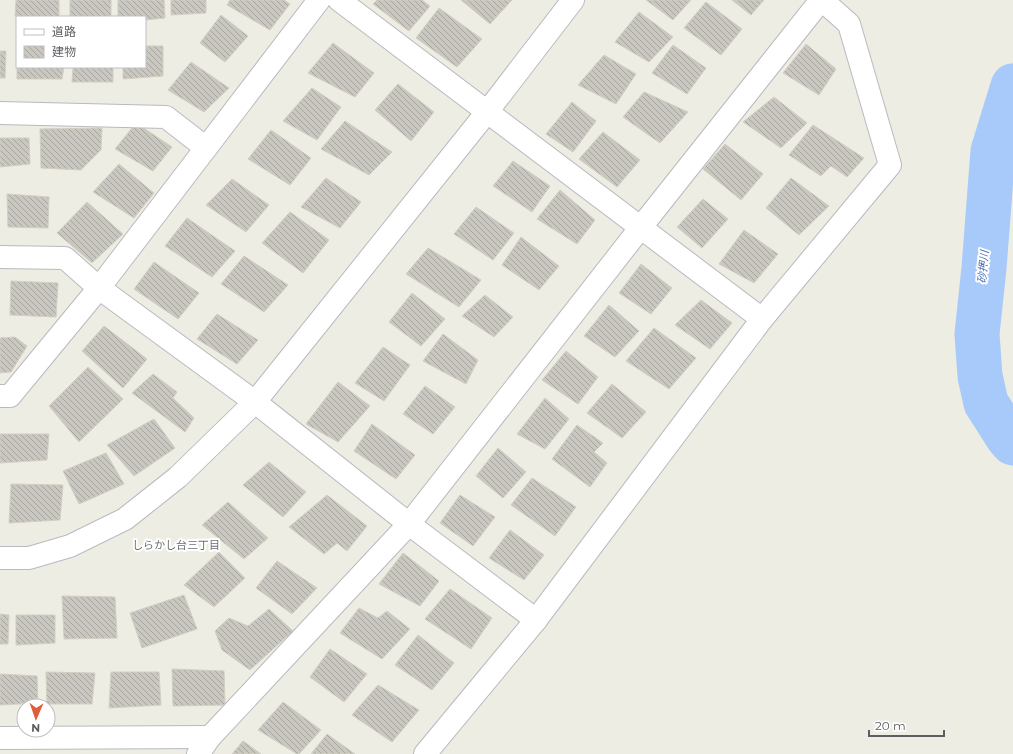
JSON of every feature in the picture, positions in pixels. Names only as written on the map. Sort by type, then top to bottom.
[{"type":"street","points":[[0,396],[10,396],[99,288],[319,0]]},
{"type":"street","points":[[339,0],[762,318]]},
{"type":"street","points":[[0,558],[29,558],[70,546],[125,518],[178,477],[255,402],[487,112],[573,0]]},
{"type":"street","points":[[0,738],[204,746],[409,524],[822,0],[849,24],[890,165],[762,318],[536,620],[425,754]]},
{"type":"street","points":[[0,113],[166,117],[206,148]]},
{"type":"street","points":[[0,257],[64,258],[99,288],[255,402],[409,524],[536,620]]},
{"type":"building","points":[[16,0],[59,0],[59,16],[15,16]]},
{"type":"building","points":[[70,0],[111,0],[111,16],[70,16]]},
{"type":"building","points":[[118,0],[164,0],[165,18],[146,20],[146,16],[118,16]]},
{"type":"building","points":[[171,0],[206,0],[206,13],[171,15]]},
{"type":"building","points":[[230,0],[284,0],[290,4],[270,30],[227,5]]},
{"type":"building","points":[[377,0],[422,0],[430,6],[409,31],[373,4]]},
{"type":"building","points":[[461,0],[512,0],[490,24]]},
{"type":"building","points":[[646,0],[691,0],[673,20]]},
{"type":"building","points":[[732,0],[764,0],[751,15]]},
{"type":"building","points":[[706,2],[742,29],[721,55],[684,28]]},
{"type":"building","points":[[439,8],[482,39],[457,67],[416,38]]},
{"type":"building","points":[[639,12],[673,37],[649,62],[615,42]]},
{"type":"building","points":[[221,15],[248,36],[225,62],[200,43]]},
{"type":"building","points":[[333,43],[374,73],[355,97],[308,73]]},
{"type":"building","points":[[806,44],[836,69],[819,95],[783,73]]},
{"type":"building","points":[[673,45],[706,68],[687,94],[652,73]]},
{"type":"building","points":[[146,46],[163,46],[163,76],[123,79],[123,68],[146,68]]},
{"type":"building","points":[[0,51],[6,51],[5,78],[0,78]]},
{"type":"building","points":[[604,55],[636,74],[616,104],[578,85]]},
{"type":"building","points":[[191,62],[229,88],[204,112],[168,90]]},
{"type":"building","points":[[17,68],[64,68],[62,79],[17,79]]},
{"type":"building","points":[[73,68],[113,68],[113,82],[72,82]]},
{"type":"building","points":[[398,84],[434,112],[411,141],[375,110]]},
{"type":"building","points":[[312,88],[341,107],[317,140],[283,121]]},
{"type":"building","points":[[644,92],[688,112],[660,143],[623,117]]},
{"type":"building","points":[[774,97],[807,123],[781,148],[743,122]]},
{"type":"building","points":[[572,102],[596,121],[573,152],[546,134]]},
{"type":"building","points":[[345,121],[392,152],[369,175],[321,149]]},
{"type":"building","points":[[136,123],[172,147],[153,171],[115,149]]},
{"type":"building","points":[[813,125],[864,158],[847,177],[831,166],[821,176],[789,155]]},
{"type":"building","points":[[102,128],[101,150],[81,170],[41,168],[40,129]]},
{"type":"building","points":[[271,130],[311,158],[290,185],[248,159]]},
{"type":"building","points":[[603,132],[640,160],[617,187],[579,159]]},
{"type":"building","points":[[0,138],[29,138],[30,164],[0,167]]},
{"type":"building","points":[[725,144],[763,174],[741,200],[703,169]]},
{"type":"building","points":[[513,161],[550,186],[532,212],[493,186]]},
{"type":"building","points":[[119,164],[154,193],[134,218],[93,192]]},
{"type":"building","points":[[326,178],[361,202],[340,228],[301,207]]},
{"type":"building","points":[[791,178],[829,206],[799,235],[766,208]]},
{"type":"building","points":[[232,179],[269,205],[246,232],[206,205]]},
{"type":"building","points":[[560,190],[595,220],[577,244],[537,219]]},
{"type":"building","points":[[7,194],[49,197],[48,228],[8,227]]},
{"type":"building","points":[[703,199],[728,219],[702,248],[677,227]]},
{"type":"building","points":[[87,202],[123,234],[92,263],[57,233]]},
{"type":"building","points":[[476,207],[514,233],[493,260],[454,234]]},
{"type":"building","points":[[290,212],[329,240],[303,273],[262,243]]},
{"type":"building","points":[[187,218],[235,251],[212,277],[165,246]]},
{"type":"building","points":[[744,230],[778,254],[754,283],[719,264]]},
{"type":"building","points":[[521,237],[559,266],[539,290],[502,265]]},
{"type":"building","points":[[428,248],[481,280],[459,307],[406,274]]},
{"type":"building","points":[[244,256],[288,285],[264,312],[221,284]]},
{"type":"building","points":[[154,262],[199,293],[178,319],[134,289]]},
{"type":"building","points":[[641,264],[672,288],[651,314],[619,293]]},
{"type":"building","points":[[11,281],[58,283],[56,317],[10,315]]},
{"type":"building","points":[[412,293],[445,319],[421,346],[389,322]]},
{"type":"building","points":[[485,295],[513,317],[494,337],[462,316]]},
{"type":"building","points":[[701,300],[732,323],[710,349],[675,325]]},
{"type":"building","points":[[609,305],[639,331],[615,357],[584,336]]},
{"type":"building","points":[[217,314],[258,340],[237,364],[197,339]]},
{"type":"building","points":[[104,326],[147,359],[123,388],[82,351]]},
{"type":"building","points":[[654,328],[696,358],[669,389],[626,361]]},
{"type":"building","points":[[443,334],[478,360],[466,384],[423,361]]},
{"type":"building","points":[[15,337],[27,346],[11,372],[0,373],[0,338]]},
{"type":"building","points":[[383,347],[410,365],[384,401],[355,383]]},
{"type":"building","points":[[566,351],[598,377],[578,404],[542,380]]},
{"type":"building","points":[[88,367],[123,399],[79,442],[49,406]]},
{"type":"building","points":[[153,374],[177,392],[173,398],[194,418],[185,432],[132,393]]},
{"type":"building","points":[[338,382],[370,406],[338,442],[306,424]]},
{"type":"building","points":[[612,384],[646,412],[622,438],[587,413]]},
{"type":"building","points":[[425,386],[455,407],[433,434],[403,414]]},
{"type":"building","points":[[545,398],[569,419],[545,449],[517,434]]},
{"type":"building","points":[[154,419],[175,448],[134,476],[107,445]]},
{"type":"building","points":[[372,424],[415,455],[396,479],[354,451]]},
{"type":"building","points":[[577,425],[603,443],[594,452],[607,463],[590,487],[552,459]]},
{"type":"building","points":[[0,434],[49,434],[47,460],[0,463]]},
{"type":"building","points":[[498,448],[526,472],[503,498],[476,476]]},
{"type":"building","points":[[106,453],[124,484],[79,504],[63,471]]},
{"type":"building","points":[[269,462],[306,492],[283,517],[243,485]]},
{"type":"building","points":[[532,478],[576,507],[555,536],[511,505]]},
{"type":"building","points":[[11,484],[63,485],[60,520],[9,523]]},
{"type":"building","points":[[327,495],[367,526],[347,551],[337,543],[324,554],[289,527]]},
{"type":"building","points":[[460,495],[495,517],[473,546],[440,523]]},
{"type":"building","points":[[228,502],[268,538],[244,559],[202,525]]},
{"type":"building","points":[[510,530],[544,555],[524,580],[489,558]]},
{"type":"building","points":[[219,552],[245,578],[214,607],[184,585]]},
{"type":"building","points":[[403,553],[439,581],[420,606],[379,584]]},
{"type":"building","points":[[277,561],[317,588],[292,614],[256,588]]},
{"type":"building","points":[[450,589],[492,618],[471,649],[425,619]]},
{"type":"building","points":[[184,595],[197,629],[142,648],[130,613]]},
{"type":"building","points":[[62,596],[115,597],[117,638],[64,639]]},
{"type":"building","points":[[359,608],[378,618],[387,611],[410,629],[382,659],[340,633]]},
{"type":"building","points":[[269,609],[293,631],[250,670],[222,650],[215,631],[229,618],[248,626]]},
{"type":"building","points":[[0,614],[9,615],[8,644],[0,644]]},
{"type":"building","points":[[16,615],[55,615],[55,643],[16,645]]},
{"type":"building","points":[[418,635],[454,663],[432,690],[395,665]]},
{"type":"building","points":[[330,649],[367,674],[344,702],[310,677]]},
{"type":"building","points":[[172,669],[224,671],[225,705],[173,706]]},
{"type":"building","points":[[46,672],[95,673],[92,704],[56,704],[56,698],[47,698]]},
{"type":"building","points":[[111,672],[159,672],[161,705],[109,708]]},
{"type":"building","points":[[0,674],[37,676],[38,698],[16,698],[16,704],[0,705]]},
{"type":"building","points":[[378,685],[419,710],[392,742],[352,715]]},
{"type":"building","points":[[283,702],[321,730],[299,754],[258,730]]},
{"type":"building","points":[[327,734],[355,754],[311,754]]},
{"type":"building","points":[[243,741],[261,754],[232,754]]},
{"type":"waterway","name":"砂押川","points":[[1013,86],[993,151],[984,268],[977,334],[980,376],[986,403],[1013,443]]},
{"type":"district","name":"しらかし台三丁目","points":[[176,545]]}]
